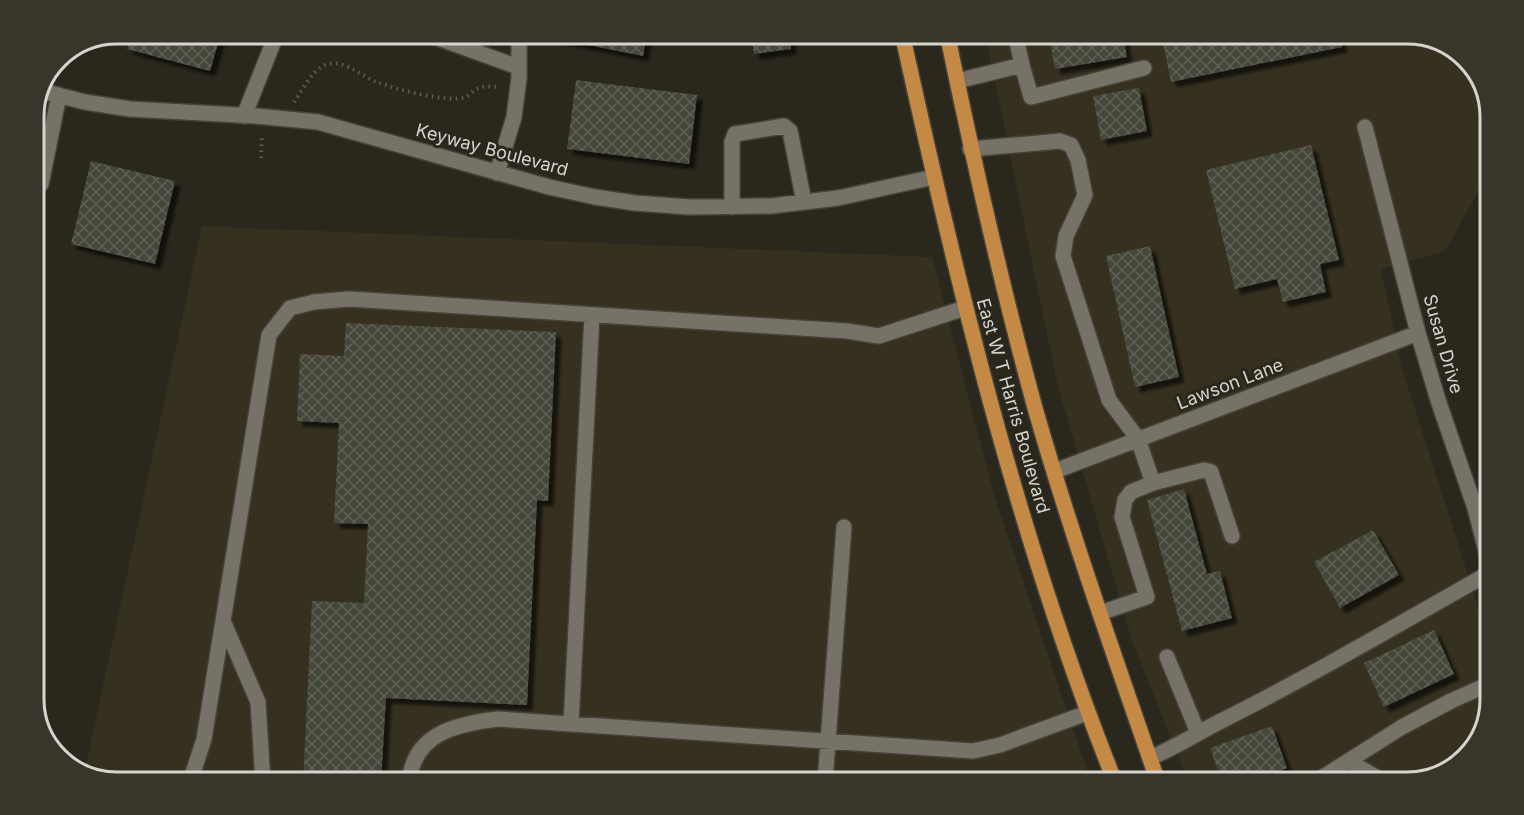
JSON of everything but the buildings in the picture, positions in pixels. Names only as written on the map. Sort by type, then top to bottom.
[{"type":"main road","name":"East W T Harris Boulevard","points":[[904,43],[965,308],[1010,477],[1087,713],[1111,772]]},
{"type":"main road","name":"East W T Harris Boulevard","points":[[949,43],[970,148],[1003,287],[1036,409],[1100,613],[1155,772]]},
{"type":"street","points":[[244,116],[273,43]]},
{"type":"street","points":[[452,43],[518,67]]},
{"type":"street","points":[[497,173],[514,117],[519,43]]},
{"type":"street","points":[[1017,43],[1030,97],[1144,68]]},
{"type":"street","points":[[957,81],[1022,64]]},
{"type":"street","name":"Keyway Boulevard","points":[[48,92],[85,102],[130,109],[318,122],[549,187],[615,200],[689,207],[771,206],[838,198],[934,177]]},
{"type":"street","points":[[44,169],[59,95]]},
{"type":"street","points":[[732,207],[732,142],[735,134],[784,126],[790,131],[804,202]]},
{"type":"street","name":"Susan Drive","points":[[1365,127],[1418,333],[1480,528]]},
{"type":"street","points":[[970,148],[1060,141],[1071,145],[1078,160],[1085,195],[1066,236],[1063,256],[1109,400],[1138,439],[1153,483]]},
{"type":"street","points":[[193,772],[204,739],[269,335],[290,308],[314,302],[349,299],[847,331],[879,336],[965,308]]},
{"type":"street","points":[[571,724],[592,315]]},
{"type":"street","name":"Lawson Lane","points":[[1055,471],[1418,333]]},
{"type":"street","points":[[1100,613],[1147,597],[1122,517],[1125,500],[1131,492],[1153,483],[1204,470],[1211,472],[1232,536]]},
{"type":"street","points":[[826,772],[844,527]]},
{"type":"street","points":[[1150,758],[1257,703],[1480,577]]},
{"type":"street","points":[[223,621],[258,702],[262,772]]},
{"type":"street","points":[[1167,657],[1198,733]]},
{"type":"street","points":[[1332,772],[1402,727],[1451,700],[1480,688]]},
{"type":"street","points":[[411,772],[414,758],[429,741],[446,730],[470,722],[498,719],[973,751],[1000,745],[1087,713]]},
{"type":"street","points":[[1348,761],[1367,772]]},
{"type":"path","points":[[294,102],[324,65],[335,64],[345,65],[375,82],[406,92],[453,98],[468,96],[480,87],[503,87]]},
{"type":"shaded area","points":[[987,43],[1408,43],[1440,51],[1456,62],[1473,84],[1479,102],[1480,189],[1445,251],[1381,269],[1402,368],[1480,613],[1480,708],[1473,731],[1462,747],[1440,764],[1408,772],[1184,772],[1132,641],[1057,383]]},
{"type":"shaded area","points":[[202,226],[932,257],[994,495],[1088,772],[116,772],[86,765]]}]
